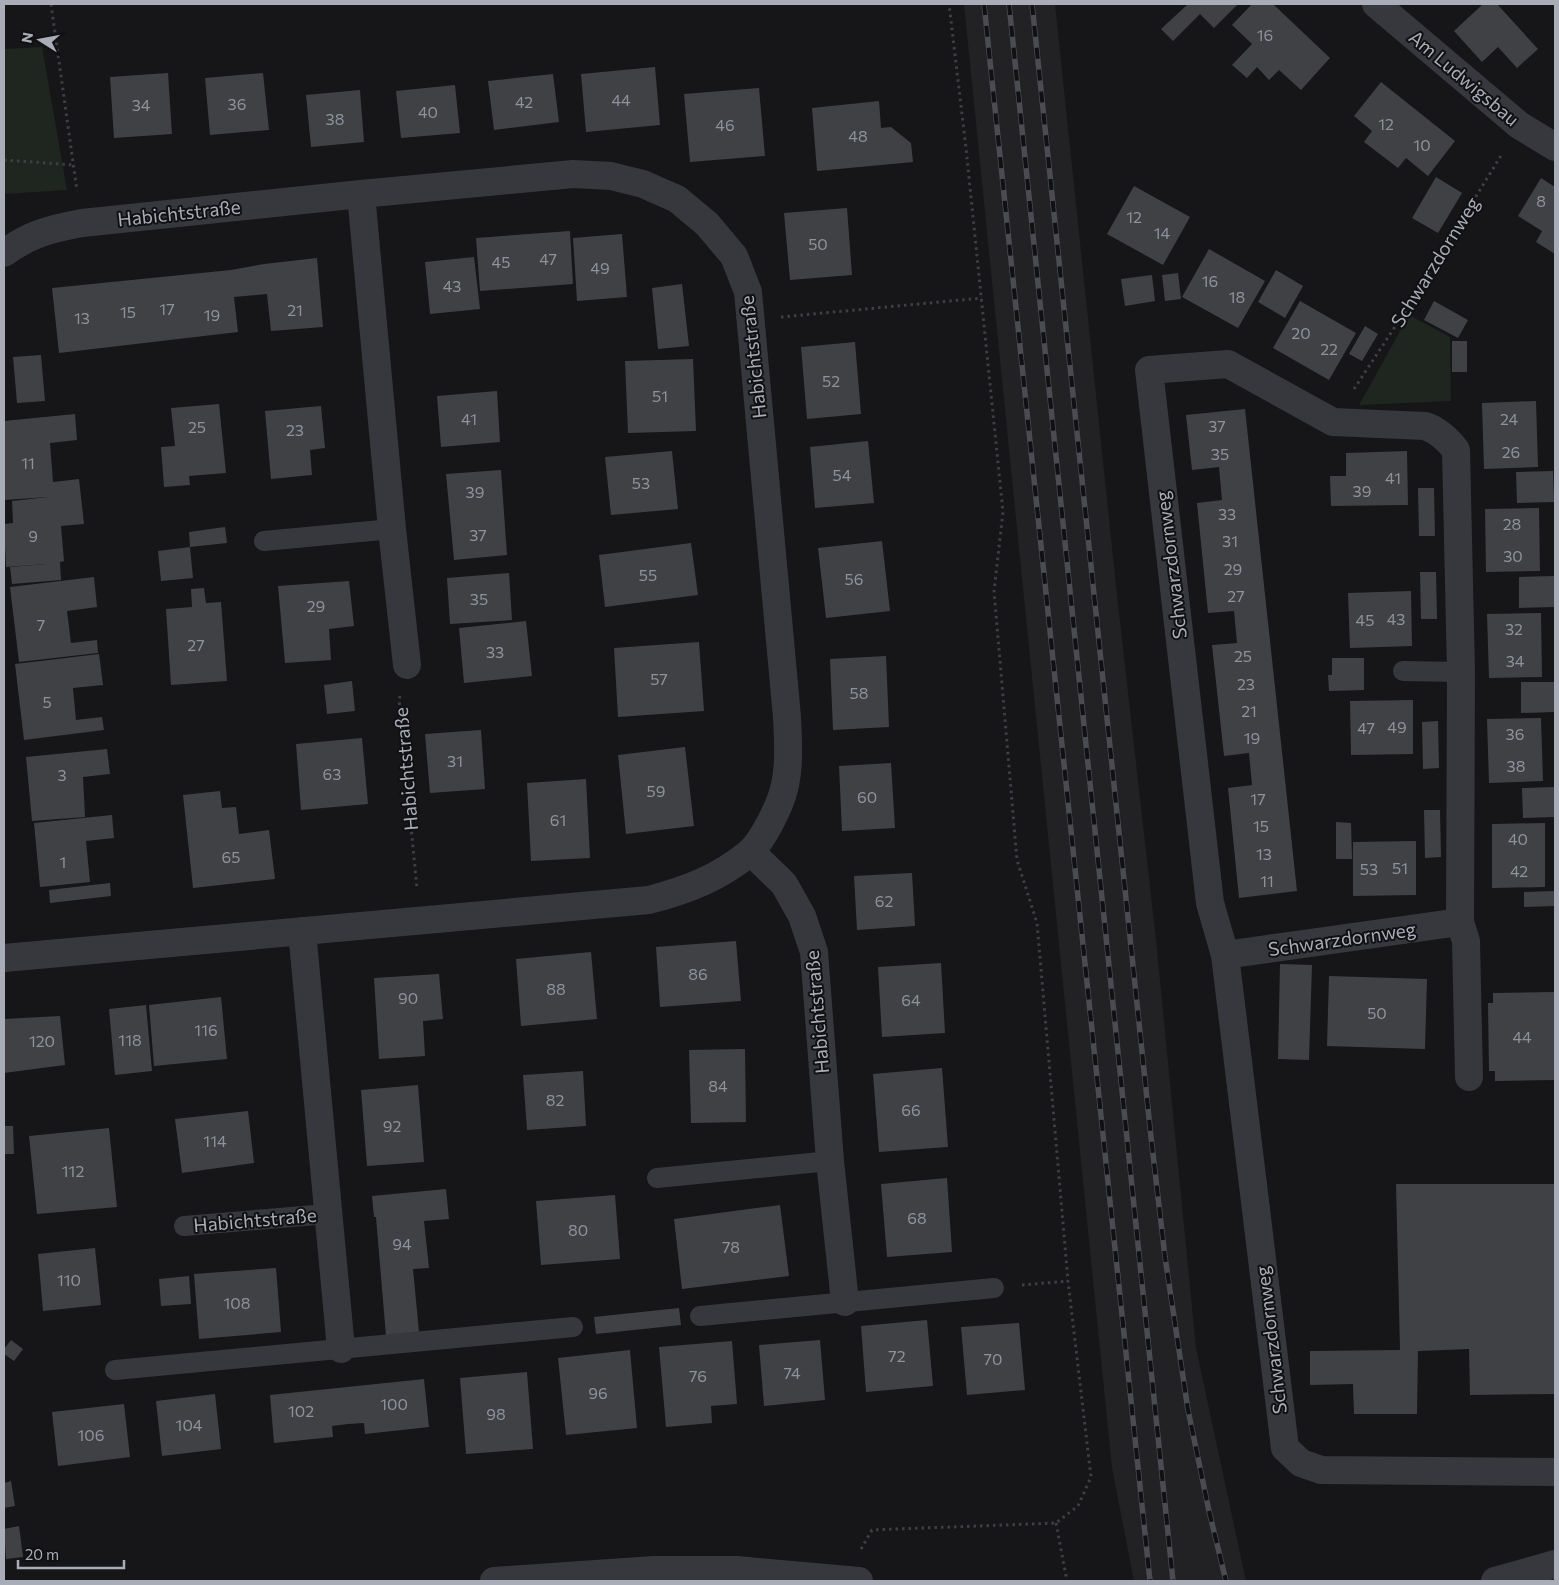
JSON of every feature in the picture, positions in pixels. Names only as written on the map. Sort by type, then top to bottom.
[{"type":"street","name":"Am Ludwigsbau","points":[[1376,4],[1520,125],[1555,146]]},
{"type":"street","name":"Habichtstraße","points":[[4,253],[19,241],[48,230],[82,223],[573,174],[611,176],[643,184],[677,199],[707,224],[734,256],[748,292],[789,753],[784,789],[773,819],[751,852],[708,880],[679,892],[649,900],[4,958]]},
{"type":"street","points":[[361,194],[392,529],[407,664]]},
{"type":"street","name":"Schwarzdornweg","points":[[1469,1077],[1466,941],[1460,922],[1461,672],[1456,450],[1433,428],[1426,426],[1333,422],[1228,364],[1149,370],[1210,903],[1225,955],[1285,1448],[1301,1463],[1322,1470],[1555,1472]]},
{"type":"street","name":"Habichtstraße","points":[[751,852],[784,884],[802,916],[814,952],[830,1161],[845,1302]]},
{"type":"street","name":"Schwarzdornweg","points":[[1225,955],[1460,922]]},
{"type":"street","name":"Habichtstraße","points":[[302,931],[341,1349]]},
{"type":"street","points":[[1495,1581],[1555,1564]]},
{"type":"street","points":[[510,1581],[654,1570],[737,1570],[855,1580]]},
{"type":"lane","points":[[264,541],[392,529]]},
{"type":"lane","points":[[1403,671],[1461,672]]},
{"type":"lane","points":[[657,1178],[830,1161]]},
{"type":"lane","name":"Habichtstraße","points":[[184,1226],[327,1214]]},
{"type":"lane","points":[[700,1316],[994,1288]]},
{"type":"lane","points":[[115,1370],[573,1327]]},
{"type":"path","points":[[51,4],[82,223]]},
{"type":"path","points":[[855,1580],[855,1560],[872,1530],[1056,1523],[1078,1506],[1091,1477],[1068,1281],[1037,923],[1017,860],[994,590],[1003,512],[982,298],[949,4]]},
{"type":"path","name":"Schwarzdornweg","points":[[1333,422],[1408,307],[1520,125]]},
{"type":"path","points":[[4,160],[74,165]]},
{"type":"path","points":[[751,320],[982,298]]},
{"type":"path","name":"Habichtstraße","points":[[407,664],[399,700],[420,920]]},
{"type":"path","points":[[994,1288],[1068,1281]]},
{"type":"path","points":[[1056,1523],[1067,1581]]},
{"type":"shaded area","points":[[964,4],[1055,4],[1117,595],[1156,940],[1196,1348],[1246,1581],[1134,1581],[1112,1468]]},
{"type":"shaded area","points":[[42,47],[67,190],[4,194],[4,49]]},
{"type":"shaded area","points":[[1409,315],[1450,337],[1451,401],[1359,405]]},
{"type":"building","points":[[1188,4],[1238,4],[1214,28],[1200,14],[1173,41],[1161,29]]},
{"type":"building","points":[[1252,4],[1273,4],[1330,58],[1301,90],[1279,70],[1269,80],[1257,67],[1247,78],[1232,65],[1252,44],[1232,25]]},
{"type":"building","points":[[1483,4],[1497,4],[1538,49],[1517,68],[1498,47],[1482,62],[1454,31]]},
{"type":"building","points":[[655,67],[660,125],[586,132],[581,74]]},
{"type":"building","points":[[168,73],[172,134],[114,138],[110,77]]},
{"type":"building","points":[[263,73],[269,130],[210,135],[205,78]]},
{"type":"building","points":[[553,74],[559,122],[494,130],[488,81]]},
{"type":"building","points":[[1381,82],[1455,141],[1428,176],[1406,158],[1398,168],[1364,142],[1372,131],[1354,116]]},
{"type":"building","points":[[455,85],[460,133],[401,138],[396,91]]},
{"type":"building","points":[[759,88],[765,156],[690,162],[684,94]]},
{"type":"building","points":[[360,90],[364,142],[311,147],[306,95]]},
{"type":"building","points":[[879,101],[881,128],[891,127],[911,143],[913,162],[817,171],[812,108]]},
{"type":"building","points":[[1436,177],[1462,193],[1438,233],[1412,218]]},
{"type":"building","points":[[1541,178],[1555,187],[1555,254],[1536,242],[1542,231],[1518,216]]},
{"type":"building","points":[[1134,186],[1190,217],[1163,265],[1107,234]]},
{"type":"building","points":[[847,208],[852,275],[790,280],[784,213]]},
{"type":"building","points":[[570,231],[573,284],[480,291],[476,238]]},
{"type":"building","points":[[622,234],[627,297],[577,301],[573,238]]},
{"type":"building","points":[[1209,249],[1265,281],[1238,328],[1182,297]]},
{"type":"building","points":[[474,257],[480,309],[430,314],[425,262]]},
{"type":"building","points":[[317,258],[323,327],[271,331],[267,294],[234,297],[238,332],[59,353],[52,288],[231,270]]},
{"type":"building","points":[[1276,270],[1303,286],[1285,318],[1258,302]]},
{"type":"building","points":[[1178,273],[1181,299],[1165,301],[1162,275]]},
{"type":"building","points":[[1152,275],[1155,301],[1125,306],[1121,279]]},
{"type":"building","points":[[682,284],[689,346],[658,349],[652,288]]},
{"type":"building","points":[[1300,301],[1356,333],[1329,380],[1273,348]]},
{"type":"building","points":[[1434,301],[1468,320],[1458,338],[1424,320]]},
{"type":"building","points":[[1365,326],[1378,334],[1362,361],[1349,354]]},
{"type":"building","points":[[1452,341],[1467,341],[1467,372],[1452,372]]},
{"type":"building","points":[[855,342],[861,414],[807,419],[801,347]]},
{"type":"building","points":[[41,355],[45,401],[17,403],[13,357]]},
{"type":"building","points":[[693,359],[696,431],[628,433],[625,361]]},
{"type":"building","points":[[497,391],[500,442],[441,447],[437,396]]},
{"type":"building","points":[[1536,401],[1538,467],[1484,469],[1482,403]]},
{"type":"building","points":[[219,404],[226,473],[189,476],[190,485],[164,487],[161,447],[175,446],[171,408]]},
{"type":"building","points":[[321,406],[325,448],[310,450],[312,475],[271,479],[265,411]]},
{"type":"building","points":[[1245,409],[1297,891],[1239,898],[1228,788],[1252,785],[1249,753],[1224,756],[1212,645],[1237,643],[1234,611],[1208,613],[1197,503],[1222,500],[1219,467],[1192,470],[1186,415]]},
{"type":"building","points":[[75,414],[77,440],[50,443],[53,482],[79,479],[84,524],[61,526],[64,561],[60,562],[61,580],[12,584],[10,567],[47,564],[6,567],[4,524],[13,523],[12,501],[48,497],[4,500],[4,421]]},
{"type":"building","points":[[868,441],[874,503],[815,508],[810,447]]},
{"type":"building","points":[[672,451],[678,509],[611,515],[605,457]]},
{"type":"building","points":[[1407,451],[1408,505],[1331,506],[1330,476],[1346,476],[1346,453]]},
{"type":"building","points":[[501,470],[507,555],[454,560],[446,474]]},
{"type":"building","points":[[1553,471],[1554,502],[1517,503],[1516,472]]},
{"type":"building","points":[[1418,488],[1434,488],[1435,536],[1419,536]]},
{"type":"building","points":[[1539,508],[1540,571],[1486,572],[1485,509]]},
{"type":"building","points":[[225,527],[227,543],[190,547],[189,532]]},
{"type":"building","points":[[882,541],[890,611],[826,618],[818,548]]},
{"type":"building","points":[[691,543],[698,595],[605,607],[599,555]]},
{"type":"building","points":[[190,547],[193,578],[161,581],[158,551]]},
{"type":"building","points":[[1420,572],[1436,572],[1437,619],[1421,619]]},
{"type":"building","points":[[509,573],[512,620],[450,624],[447,578]]},
{"type":"building","points":[[1555,576],[1555,607],[1519,608],[1519,577]]},
{"type":"building","points":[[94,577],[97,607],[67,611],[71,643],[97,640],[98,653],[19,662],[10,587]]},
{"type":"building","points":[[349,581],[354,626],[329,629],[331,660],[285,663],[278,586]]},
{"type":"building","points":[[204,588],[206,603],[221,602],[227,681],[171,685],[166,609],[192,607],[191,589]]},
{"type":"building","points":[[1411,591],[1412,646],[1350,648],[1348,593]]},
{"type":"building","points":[[1541,613],[1542,677],[1489,678],[1487,614]]},
{"type":"building","points":[[526,621],[532,676],[464,683],[459,628]]},
{"type":"building","points":[[699,642],[704,711],[618,717],[614,648]]},
{"type":"building","points":[[99,654],[103,685],[73,688],[76,720],[102,717],[104,730],[24,740],[15,664]]},
{"type":"building","points":[[886,656],[889,727],[833,730],[830,659]]},
{"type":"building","points":[[1332,658],[1364,658],[1364,690],[1329,691],[1328,675],[1332,675]]},
{"type":"building","points":[[352,681],[355,711],[327,714],[324,685]]},
{"type":"building","points":[[1521,682],[1555,682],[1555,712],[1521,713]]},
{"type":"building","points":[[1413,700],[1413,754],[1351,755],[1350,701]]},
{"type":"building","points":[[1541,718],[1543,781],[1489,783],[1487,719]]},
{"type":"building","points":[[1438,721],[1439,768],[1423,769],[1422,722]]},
{"type":"building","points":[[481,730],[485,789],[430,793],[425,734]]},
{"type":"building","points":[[362,738],[368,804],[301,810],[296,744]]},
{"type":"building","points":[[685,747],[694,826],[626,834],[618,755]]},
{"type":"building","points":[[107,749],[110,774],[83,777],[85,817],[32,821],[26,757]]},
{"type":"building","points":[[891,763],[895,828],[842,831],[839,766]]},
{"type":"building","points":[[586,779],[590,858],[531,861],[527,783]]},
{"type":"building","points":[[1555,787],[1555,817],[1523,818],[1522,788]]},
{"type":"building","points":[[220,791],[222,808],[236,807],[239,834],[269,830],[275,879],[193,888],[183,795]]},
{"type":"building","points":[[1424,810],[1440,810],[1441,857],[1425,858]]},
{"type":"building","points":[[112,815],[114,838],[86,841],[90,882],[40,887],[34,823]]},
{"type":"building","points":[[1336,822],[1351,823],[1352,859],[1336,859]]},
{"type":"building","points":[[1545,823],[1545,887],[1492,888],[1492,824]]},
{"type":"building","points":[[1416,841],[1416,895],[1353,896],[1353,842]]},
{"type":"building","points":[[912,873],[915,926],[857,930],[854,876]]},
{"type":"building","points":[[110,883],[111,896],[50,903],[49,890]]},
{"type":"building","points":[[1555,891],[1555,906],[1524,907],[1524,892]]},
{"type":"building","points":[[736,941],[741,1001],[660,1007],[656,947]]},
{"type":"building","points":[[591,952],[597,1019],[521,1026],[516,959]]},
{"type":"building","points":[[941,963],[945,1033],[882,1037],[878,967]]},
{"type":"building","points":[[1280,964],[1312,965],[1309,1060],[1278,1059]]},
{"type":"building","points":[[439,974],[443,1019],[423,1021],[425,1056],[379,1059],[374,978]]},
{"type":"building","points":[[1329,976],[1427,979],[1425,1049],[1327,1046]]},
{"type":"building","points":[[1555,992],[1555,1080],[1495,1081],[1495,1071],[1489,1071],[1488,1003],[1493,1003],[1493,993]]},
{"type":"building","points":[[221,997],[227,1059],[154,1066],[149,1005]]},
{"type":"building","points":[[146,1005],[152,1071],[115,1075],[109,1009]]},
{"type":"building","points":[[60,1016],[65,1065],[4,1073],[4,1019]]},
{"type":"building","points":[[745,1049],[746,1122],[691,1123],[689,1050]]},
{"type":"building","points":[[942,1068],[948,1147],[879,1152],[873,1074]]},
{"type":"building","points":[[583,1071],[586,1126],[527,1130],[523,1075]]},
{"type":"building","points":[[418,1085],[424,1162],[367,1166],[361,1090]]},
{"type":"building","points":[[248,1111],[254,1163],[182,1173],[175,1119]]},
{"type":"building","points":[[4,1126],[13,1126],[14,1154],[4,1154]]},
{"type":"building","points":[[109,1128],[117,1207],[37,1214],[29,1136]]},
{"type":"building","points":[[947,1178],[952,1252],[887,1257],[881,1184]]},
{"type":"building","points":[[1396,1184],[1555,1184],[1555,1394],[1470,1395],[1469,1349],[1418,1351],[1417,1414],[1354,1414],[1353,1384],[1310,1385],[1310,1351],[1400,1350]]},
{"type":"building","points":[[446,1189],[449,1219],[424,1221],[429,1268],[413,1269],[419,1332],[386,1336],[376,1217],[374,1217],[372,1196]]},
{"type":"building","points":[[615,1195],[620,1259],[541,1265],[536,1201]]},
{"type":"building","points":[[780,1205],[789,1276],[682,1289],[674,1219]]},
{"type":"building","points":[[95,1248],[101,1305],[43,1311],[38,1254]]},
{"type":"building","points":[[276,1268],[281,1332],[199,1339],[194,1274]]},
{"type":"building","points":[[189,1276],[191,1304],[161,1306],[159,1279]]},
{"type":"building","points":[[679,1308],[681,1325],[596,1334],[594,1317]]},
{"type":"building","points":[[927,1320],[933,1386],[866,1392],[861,1326]]},
{"type":"building","points":[[1019,1323],[1025,1390],[967,1395],[961,1327]]},
{"type":"building","points":[[11,1340],[23,1349],[14,1361],[4,1354],[4,1349]]},
{"type":"building","points":[[820,1340],[825,1400],[764,1406],[759,1345]]},
{"type":"building","points":[[732,1341],[737,1404],[711,1406],[712,1423],[666,1427],[659,1347]]},
{"type":"building","points":[[630,1350],[637,1428],[566,1435],[558,1358]]},
{"type":"building","points":[[527,1372],[533,1449],[466,1454],[460,1378]]},
{"type":"building","points":[[424,1379],[429,1427],[365,1434],[364,1423],[348,1424],[332,1426],[333,1437],[274,1443],[270,1395]]},
{"type":"building","points":[[215,1394],[221,1449],[162,1456],[156,1401]]},
{"type":"building","points":[[124,1404],[130,1457],[58,1466],[52,1412]]},
{"type":"building","points":[[11,1481],[15,1506],[4,1508],[4,1483]]},
{"type":"building","points":[[19,1526],[23,1557],[6,1559],[4,1529]]},
{"type":"railway","points":[[984,4],[1150,1581]]},
{"type":"railway","points":[[1009,4],[1173,1581]]},
{"type":"railway","points":[[1032,4],[1165,1257],[1188,1410],[1226,1581]]}]
